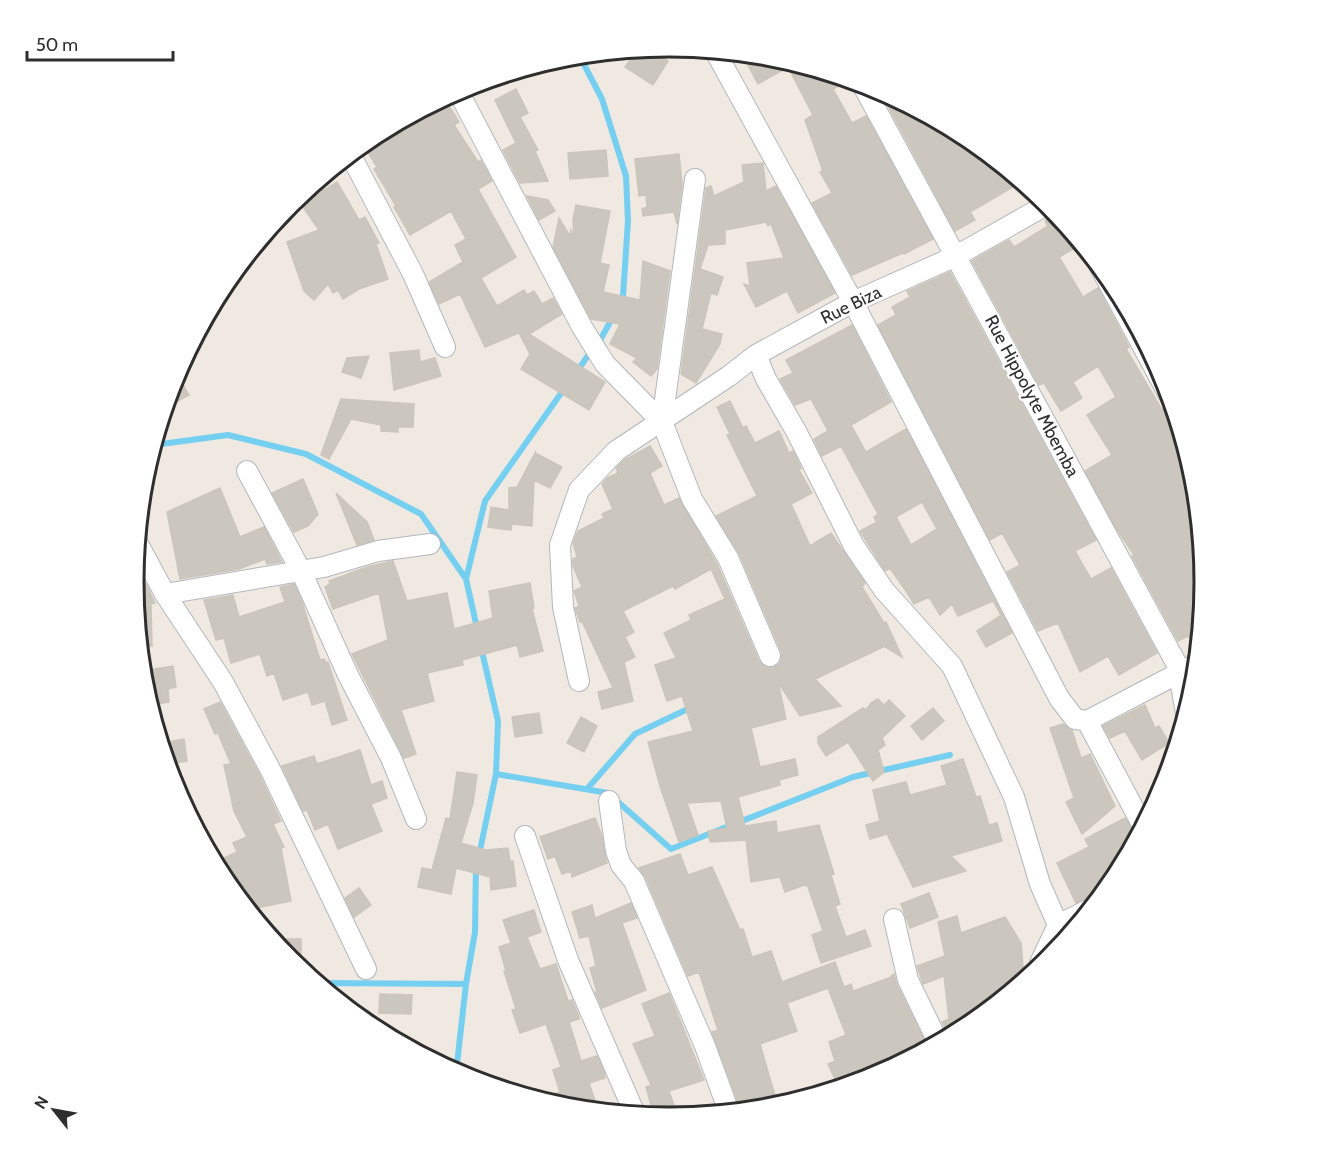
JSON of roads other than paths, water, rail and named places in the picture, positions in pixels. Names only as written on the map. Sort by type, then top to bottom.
[{"type":"street","points":[[720,59],[853,302],[1059,698],[1075,719],[1087,721],[1187,669]]},
{"type":"street","name":"Rue Hippolyte Mbemba","points":[[869,97],[956,256],[1187,665]]},
{"type":"street","points":[[462,99],[582,327],[604,364],[662,422],[692,499],[728,558],[770,656]]},
{"type":"street","points":[[354,161],[413,274],[445,347]]},
{"type":"street","points":[[662,422],[695,179]]},
{"type":"street","name":"Rue Biza","points":[[579,681],[563,607],[560,545],[579,490],[616,451],[662,422],[756,355],[853,302],[956,256],[1038,209]]},
{"type":"street","points":[[756,355],[766,380],[796,431],[854,546],[884,590],[952,666],[1014,797],[1040,884],[1058,925]]},
{"type":"street","points":[[247,471],[301,571],[348,675],[391,758],[416,819]]},
{"type":"street","points":[[165,594],[324,567],[378,551],[430,544]]},
{"type":"street","points":[[145,556],[165,594],[223,682],[270,769],[366,969]]},
{"type":"street","name":"Rue Hippolyte Mbemba","points":[[1182,692],[1181,686],[1185,676]]},
{"type":"street","points":[[1087,721],[1138,817]]},
{"type":"street","points":[[609,801],[616,851],[621,865],[634,881],[705,1046],[726,1104]]},
{"type":"street","points":[[525,836],[568,960],[631,1106]]},
{"type":"street","points":[[1049,943],[1058,925],[1073,918]]},
{"type":"street","points":[[894,919],[908,980],[935,1035]]},
{"type":"waterway","points":[[584,64],[602,99],[626,176],[628,221],[623,296],[620,303]]},
{"type":"waterway","points":[[599,342],[613,317]]},
{"type":"waterway","points":[[576,373],[589,354]]},
{"type":"waterway","points":[[477,628],[466,579],[485,501],[564,389]]},
{"type":"waterway","points":[[163,444],[228,435],[306,454],[421,514],[466,579]]},
{"type":"waterway","points":[[479,855],[496,774],[498,721],[481,647]]},
{"type":"waterway","points":[[587,789],[635,734],[694,706]]},
{"type":"waterway","points":[[496,774],[608,793],[671,849],[853,777],[950,755]]},
{"type":"waterway","points":[[457,1062],[466,984],[475,932],[476,865]]},
{"type":"waterway","points":[[330,983],[466,984]]}]
